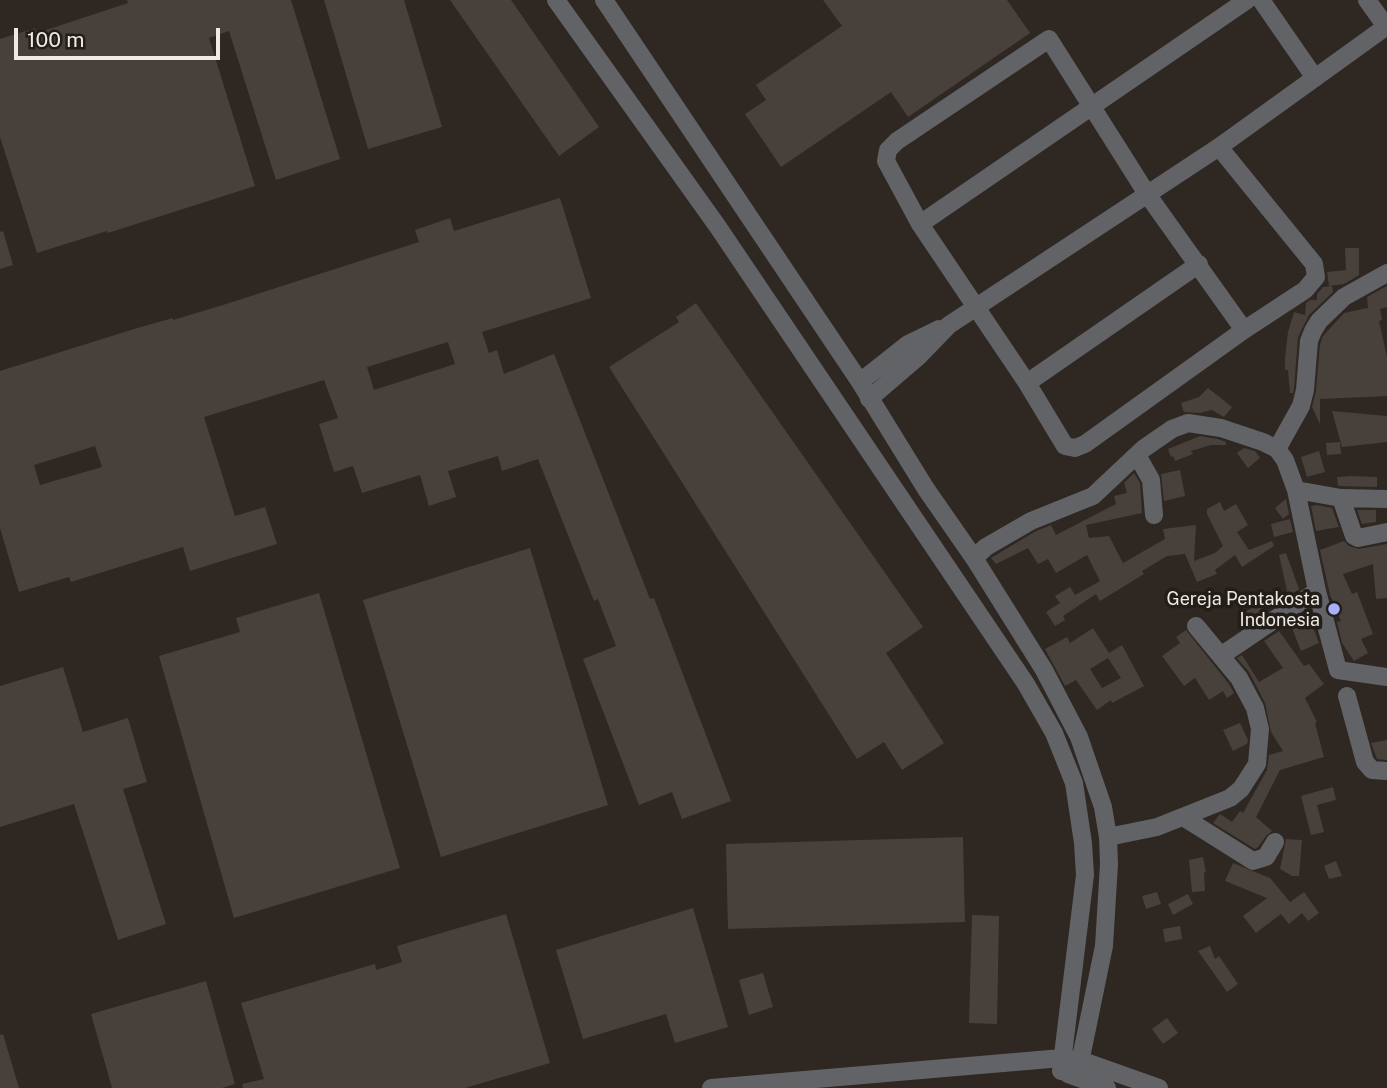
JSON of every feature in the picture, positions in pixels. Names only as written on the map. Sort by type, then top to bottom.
[{"type":"street","points":[[556,0],[718,227],[1034,697],[1054,733],[1074,783],[1085,875],[1070,1067]]},
{"type":"street","points":[[604,0],[860,382],[926,489],[974,558],[1044,670],[1079,737],[1094,778],[1108,837],[1104,946],[1070,1067]]},
{"type":"street","points":[[919,224],[1247,0]]},
{"type":"street","points":[[1261,0],[1315,78]]},
{"type":"street","points":[[869,399],[918,357],[949,325],[975,306],[1219,147],[1387,27],[1367,0]]},
{"type":"street","points":[[1219,147],[1314,264],[1316,277],[1305,290],[1244,330],[1085,444],[1075,448],[1065,446],[1027,383],[919,224],[886,162],[888,150],[897,141],[1049,39],[1147,194],[1244,330]]},
{"type":"street","points":[[1027,383],[1199,264]]},
{"type":"street","points":[[1277,449],[1301,406],[1309,341],[1313,331],[1344,297],[1387,273]]},
{"type":"street","points":[[860,382],[908,344],[949,325]]},
{"type":"street","points":[[974,558],[986,547],[1031,521],[1093,496],[1157,438],[1188,423],[1222,428],[1277,449],[1285,460],[1296,490],[1317,591],[1338,670],[1387,677]]},
{"type":"street","points":[[1137,455],[1151,480],[1154,516]]},
{"type":"street","points":[[904,503],[926,489]]},
{"type":"street","points":[[1296,490],[1341,498],[1387,499]]},
{"type":"street","points":[[1341,498],[1354,536],[1358,538],[1387,532]]},
{"type":"street","points":[[1222,655],[1317,591]]},
{"type":"street","points":[[1108,837],[1157,827],[1230,798],[1241,789],[1257,764],[1260,729],[1255,708],[1246,689],[1222,655],[1196,626]]},
{"type":"street","points":[[1347,696],[1365,762],[1372,771],[1387,771]]},
{"type":"street","points":[[1183,817],[1253,861],[1266,857],[1275,842]]},
{"type":"street","points":[[711,1088],[1041,1059],[1159,1088]]},
{"type":"street","points":[[1070,1067],[1107,1088]]},
{"type":"building","points":[[127,0],[291,0],[340,159],[276,180],[229,31],[209,38],[255,186],[37,253],[0,137],[0,39],[35,28],[37,33],[128,3]]},
{"type":"building","points":[[324,0],[404,0],[442,127],[368,149]]},
{"type":"building","points":[[450,0],[511,0],[599,127],[559,156]]},
{"type":"building","points":[[823,0],[1007,0],[1030,33],[908,117],[891,92],[781,167],[745,114],[766,100],[756,85],[842,26]]},
{"type":"building","points":[[560,198],[591,298],[482,332],[489,353],[497,350],[504,374],[554,354],[650,599],[654,598],[731,801],[682,819],[672,792],[639,805],[583,659],[616,646],[598,599],[594,601],[538,459],[502,471],[498,456],[448,471],[456,497],[429,506],[420,475],[362,493],[353,466],[334,472],[319,424],[338,418],[324,380],[204,417],[235,516],[265,507],[277,544],[190,571],[183,547],[71,582],[69,577],[19,592],[0,528],[0,371],[134,329],[223,305],[419,242],[415,230],[450,218],[454,231]],"holes":[[[448,342],[455,364],[374,390],[367,367]],[[95,446],[102,467],[40,485],[34,465]]]},
{"type":"building","points":[[3,231],[13,265],[0,269],[0,232]]},
{"type":"building","points":[[1345,248],[1359,248],[1359,275],[1344,284],[1329,286],[1327,272],[1346,270]]},
{"type":"building","points":[[1332,286],[1333,292],[1309,315],[1298,337],[1294,388],[1293,393],[1290,393],[1285,358],[1294,312],[1305,315],[1306,303],[1317,300],[1317,294],[1323,287]]},
{"type":"building","points":[[1387,286],[1387,307],[1380,309],[1382,320],[1379,321],[1387,357],[1387,396],[1320,399],[1320,424],[1312,407],[1323,336],[1344,313],[1368,308],[1367,297]]},
{"type":"building","points":[[696,303],[923,627],[886,653],[944,743],[902,770],[884,742],[857,759],[609,367],[679,322],[676,317]]},
{"type":"building","points":[[1208,388],[1232,407],[1224,417],[1212,410],[1200,413],[1184,412],[1181,403],[1199,397]]},
{"type":"building","points":[[1332,411],[1387,416],[1387,442],[1342,447]]},
{"type":"building","points":[[1200,436],[1218,439],[1226,442],[1226,445],[1211,445],[1191,451],[1193,454],[1175,461],[1173,456],[1171,457],[1168,449]]},
{"type":"building","points":[[1340,442],[1341,454],[1327,455],[1326,443]]},
{"type":"building","points":[[1244,448],[1255,451],[1260,458],[1248,468],[1237,453]]},
{"type":"building","points":[[1319,451],[1325,472],[1307,477],[1301,457]]},
{"type":"building","points":[[1180,470],[1185,496],[1164,501],[1161,474]]},
{"type":"building","points":[[1134,473],[1140,483],[1142,513],[1086,525],[1089,538],[1109,536],[1123,563],[1165,539],[1163,529],[1196,525],[1194,561],[1215,553],[1223,546],[1207,509],[1220,502],[1224,511],[1236,504],[1248,525],[1237,532],[1249,550],[1272,541],[1274,546],[1242,567],[1235,555],[1215,570],[1217,574],[1197,582],[1185,554],[1167,556],[1142,571],[1144,574],[1100,601],[1096,594],[1063,616],[1065,620],[1055,626],[1046,612],[1060,603],[1055,596],[1070,587],[1075,595],[1100,581],[1087,555],[1056,573],[1048,559],[1038,564],[1028,548],[996,564],[991,558],[1036,531],[1051,525],[1056,535],[1116,504],[1114,496],[1127,493],[1124,483]]},
{"type":"building","points":[[1337,477],[1377,477],[1377,487],[1338,486]]},
{"type":"building","points":[[1286,499],[1289,514],[1283,519],[1275,508]]},
{"type":"building","points":[[1311,506],[1332,508],[1339,527],[1316,531]]},
{"type":"building","points":[[1357,510],[1376,510],[1376,522],[1362,524]]},
{"type":"building","points":[[1290,519],[1293,532],[1274,537],[1271,524]]},
{"type":"building","points":[[1344,541],[1359,549],[1387,544],[1387,598],[1376,599],[1373,564],[1343,574],[1352,594],[1357,592],[1373,634],[1361,639],[1368,653],[1354,661],[1342,643],[1337,622],[1341,621],[1330,595],[1320,550]]},
{"type":"building","points":[[530,548],[608,805],[441,857],[363,600]]},
{"type":"building","points":[[1286,553],[1299,589],[1282,601],[1281,598],[1288,595],[1279,555]]},
{"type":"building","points":[[319,593],[400,868],[234,918],[159,656],[240,632],[236,618]]},
{"type":"building","points":[[1259,602],[1266,612],[1246,625],[1240,616]]},
{"type":"building","points":[[1307,612],[1319,643],[1301,651],[1290,623]]},
{"type":"building","points":[[1093,628],[1109,653],[1122,645],[1144,686],[1112,703],[1111,700],[1097,710],[1076,680],[1065,686],[1045,649],[1067,637],[1070,643]],"holes":[[[1108,658],[1121,678],[1102,688],[1090,669]]]},
{"type":"building","points":[[1186,630],[1229,684],[1234,693],[1227,698],[1223,691],[1209,700],[1195,678],[1184,686],[1162,656],[1180,643],[1176,637]]},
{"type":"building","points":[[1279,631],[1304,666],[1309,664],[1324,684],[1305,698],[1317,722],[1315,723],[1324,757],[1280,770],[1256,817],[1272,831],[1255,849],[1213,823],[1220,814],[1232,822],[1240,811],[1243,813],[1267,770],[1269,755],[1283,751],[1271,732],[1265,703],[1249,672],[1237,658],[1242,655],[1259,682],[1283,668],[1264,641]]},
{"type":"building","points":[[63,667],[83,732],[128,718],[147,782],[123,789],[166,924],[118,940],[74,804],[0,827],[0,686]]},
{"type":"building","points":[[1240,723],[1248,740],[1247,744],[1233,751],[1223,730]]},
{"type":"building","points":[[1387,740],[1387,760],[1377,759],[1371,743]]},
{"type":"building","points":[[1333,787],[1336,800],[1317,805],[1324,832],[1311,835],[1301,796]]},
{"type":"building","points":[[963,837],[965,922],[728,929],[726,844]]},
{"type":"building","points":[[1286,839],[1302,840],[1299,876],[1292,876],[1280,869]]},
{"type":"building","points":[[1203,857],[1205,891],[1192,892],[1189,860]]},
{"type":"building","points":[[1336,861],[1342,876],[1329,879],[1324,866]]},
{"type":"building","points":[[1233,863],[1270,878],[1290,902],[1304,892],[1319,913],[1308,921],[1302,913],[1289,924],[1281,914],[1256,933],[1243,916],[1267,898],[1225,881]]},
{"type":"building","points":[[1157,892],[1161,904],[1146,909],[1142,896]]},
{"type":"building","points":[[1188,894],[1193,904],[1173,915],[1168,904]]},
{"type":"building","points":[[693,908],[728,1027],[675,1043],[666,1014],[583,1039],[556,950]]},
{"type":"building","points":[[506,914],[550,1063],[465,1088],[243,1088],[242,1084],[264,1079],[241,1003],[375,964],[376,970],[402,962],[397,946]]},
{"type":"building","points":[[972,915],[999,916],[997,1024],[969,1023]]},
{"type":"building","points":[[1180,926],[1182,939],[1165,942],[1163,929]]},
{"type":"building","points":[[1210,946],[1215,959],[1219,956],[1238,984],[1227,992],[1198,951]]},
{"type":"building","points":[[763,973],[773,1007],[749,1015],[739,980]]},
{"type":"building","points":[[206,981],[235,1084],[222,1088],[112,1088],[91,1014]]},
{"type":"building","points":[[1167,1018],[1178,1033],[1163,1044],[1152,1029]]},
{"type":"building","points":[[3,1034],[19,1088],[0,1088],[0,1035]]},
{"type":"place","name":"Gereja Pentakosta Indonesia","points":[[1334,609]]}]
